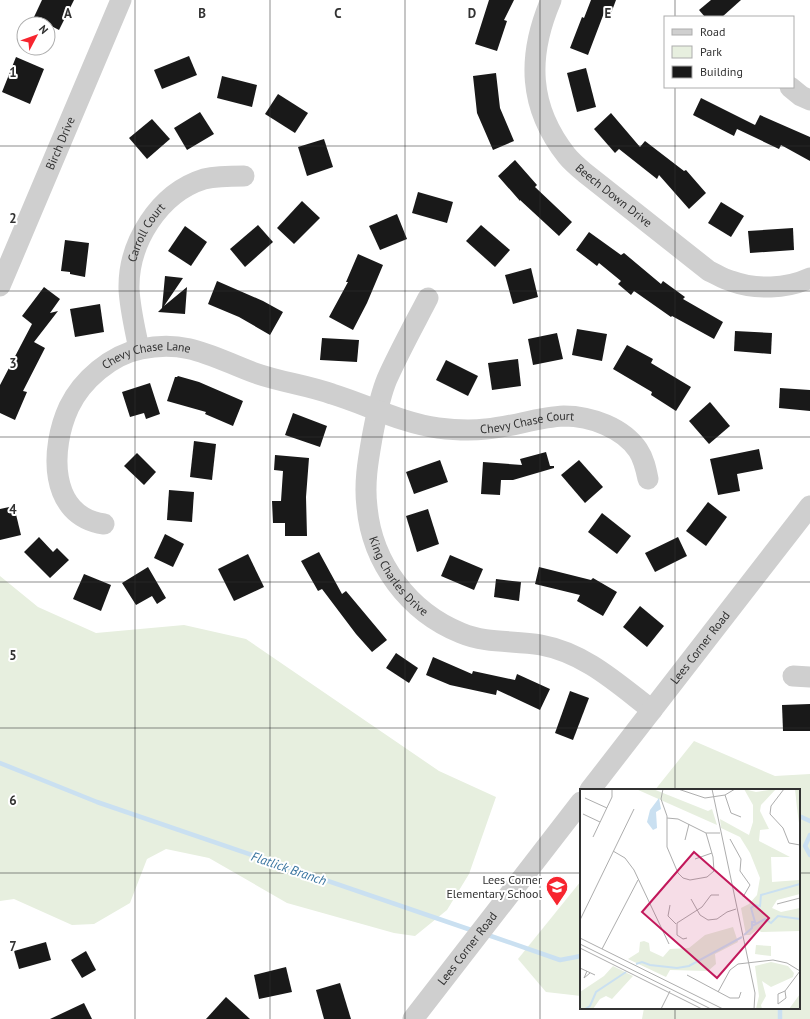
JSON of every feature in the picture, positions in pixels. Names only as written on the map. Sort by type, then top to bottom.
[{"type":"street","name":"Birch Drive","points":[[0,286],[121,0]]},
{"type":"street","name":"Beech Down Drive","points":[[551,0],[543,18],[537,39],[535,84],[544,117],[554,138],[568,157],[585,173],[702,266],[714,273],[742,285],[767,288],[793,284],[810,278]]},
{"type":"street","points":[[791,88],[801,96],[810,100]]},
{"type":"street","name":"Carroll Court","points":[[139,349],[130,306],[129,288],[130,271],[137,245],[144,230],[153,216],[165,203],[191,185],[204,179],[225,176],[244,176]]},
{"type":"street","name":"King Charles Drive","points":[[428,298],[387,380],[377,411],[367,465],[367,507],[370,528],[383,563],[399,589],[434,619],[448,627],[463,634],[495,642],[541,645],[570,654],[597,669],[652,710]]},
{"type":"street","name":"Chevy Chase Lane","points":[[104,524],[96,523],[84,518],[74,511],[65,499],[58,480],[57,448],[60,431],[69,407],[78,392],[90,378],[123,355],[139,349],[157,346],[180,347],[202,351],[257,374],[332,393],[377,411]]},
{"type":"street","name":"Chevy Chase Court","points":[[377,411],[414,423],[438,428],[461,430],[485,430],[543,418],[565,416],[596,421],[619,431],[630,440],[639,451],[645,464],[648,480]]},
{"type":"street","name":"Lees Corner Road","points":[[591,789],[810,506]]},
{"type":"street","name":"Lees Corner Road","points":[[413,1019],[580,803]]},
{"type":"green space","points":[[0,576],[38,607],[96,633],[184,625],[246,639],[439,771],[496,797],[469,874],[447,910],[415,936],[394,933],[287,903],[209,858],[166,849],[147,859],[130,903],[94,924],[72,925],[14,899],[0,901]]},
{"type":"green space","points":[[694,741],[775,776],[810,774],[810,1019],[642,1019],[644,1009],[800,1009],[800,789],[656,789]]},
{"type":"green space","points":[[580,882],[580,996],[546,992],[518,959]]},
{"type":"building","points":[[42,0],[74,0],[59,30],[56,28],[56,16],[34,16]]},
{"type":"building","points":[[489,0],[514,0],[504,20],[507,21],[497,51],[475,44]]},
{"type":"building","points":[[591,0],[616,0],[610,16],[604,13],[588,55],[570,48],[582,17],[584,18]]},
{"type":"building","points":[[711,0],[741,0],[723,16],[704,16],[699,10]]},
{"type":"building","points":[[189,56],[197,75],[162,89],[154,70]]},
{"type":"building","points":[[16,57],[44,69],[30,104],[2,92]]},
{"type":"building","points":[[586,68],[596,107],[577,112],[567,73]]},
{"type":"building","points":[[496,73],[500,108],[514,141],[493,150],[477,113],[473,76]]},
{"type":"building","points":[[222,76],[257,85],[252,107],[217,98]]},
{"type":"building","points":[[278,94],[308,113],[295,133],[265,114]]},
{"type":"building","points":[[701,98],[755,125],[760,115],[810,137],[810,161],[781,145],[779,149],[737,129],[734,136],[693,115]]},
{"type":"building","points":[[200,112],[214,134],[187,150],[174,128]]},
{"type":"building","points":[[611,113],[640,147],[645,141],[684,171],[686,170],[706,193],[689,209],[659,175],[657,179],[619,149],[615,153],[594,129]]},
{"type":"building","points":[[152,119],[170,139],[147,159],[129,138]]},
{"type":"building","points":[[324,139],[333,167],[307,176],[298,147]]},
{"type":"building","points":[[515,160],[537,185],[535,187],[572,222],[559,236],[520,201],[498,176]]},
{"type":"building","points":[[418,192],[453,202],[447,223],[412,213]]},
{"type":"building","points":[[302,201],[320,218],[294,244],[277,228]]},
{"type":"building","points":[[721,202],[744,216],[731,237],[708,223]]},
{"type":"building","points":[[397,214],[407,239],[380,250],[369,226]]},
{"type":"building","points":[[258,225],[273,242],[245,267],[230,249]]},
{"type":"building","points":[[481,225],[510,250],[495,267],[466,241]]},
{"type":"building","points":[[185,226],[207,242],[191,266],[168,251]]},
{"type":"building","points":[[793,228],[794,250],[750,253],[748,231]]},
{"type":"building","points":[[589,232],[621,255],[624,253],[661,284],[663,281],[685,297],[683,299],[723,322],[714,339],[672,316],[671,317],[634,291],[631,295],[618,284],[621,281],[599,263],[597,266],[576,250]]},
{"type":"building","points":[[65,240],[89,243],[85,277],[70,274],[70,272],[61,271]]},
{"type":"building","points":[[358,254],[383,265],[367,303],[353,330],[329,317],[348,282],[346,282]]},
{"type":"building","points":[[531,268],[538,297],[513,304],[505,275]]},
{"type":"building","points":[[165,276],[183,278],[164,306],[187,287],[185,314],[158,312],[162,308]]},
{"type":"building","points":[[217,281],[263,301],[283,312],[270,335],[239,317],[208,304]]},
{"type":"building","points":[[44,287],[60,299],[50,313],[58,311],[34,342],[45,348],[23,391],[27,392],[15,420],[0,413],[0,385],[32,324],[22,316]]},
{"type":"building","points":[[100,304],[104,332],[75,337],[70,309]]},
{"type":"building","points":[[577,329],[607,334],[602,361],[572,355]]},
{"type":"building","points":[[735,331],[772,333],[771,354],[734,351]]},
{"type":"building","points":[[557,333],[563,359],[533,365],[528,339]]},
{"type":"building","points":[[322,338],[359,340],[357,362],[320,360]]},
{"type":"building","points":[[627,345],[653,359],[651,363],[691,387],[676,411],[651,395],[652,392],[613,369]]},
{"type":"building","points":[[518,359],[521,386],[492,390],[488,363]]},
{"type":"building","points":[[446,360],[478,376],[468,396],[436,380]]},
{"type":"building","points":[[178,376],[199,382],[243,401],[233,426],[205,414],[206,412],[167,401],[175,377]]},
{"type":"building","points":[[150,383],[160,414],[146,419],[144,413],[130,417],[122,392]]},
{"type":"building","points":[[780,388],[810,390],[810,411],[779,408]]},
{"type":"building","points":[[710,402],[730,426],[709,444],[689,421]]},
{"type":"building","points":[[293,413],[327,426],[320,447],[285,435]]},
{"type":"building","points":[[194,441],[216,444],[212,480],[190,477]]},
{"type":"building","points":[[759,449],[763,469],[737,474],[740,491],[718,495],[710,459]]},
{"type":"building","points":[[546,452],[550,466],[554,466],[554,468],[513,480],[501,480],[500,495],[481,494],[483,462],[522,465],[520,459]]},
{"type":"building","points":[[137,453],[156,472],[144,485],[124,466]]},
{"type":"building","points":[[275,455],[309,458],[306,497],[307,536],[285,536],[285,523],[273,523],[272,501],[281,501],[283,471],[274,470]]},
{"type":"building","points":[[440,460],[448,482],[414,494],[406,472]]},
{"type":"building","points":[[579,460],[603,487],[585,503],[561,475]]},
{"type":"building","points":[[169,490],[194,492],[192,522],[167,520]]},
{"type":"building","points":[[708,502],[727,517],[706,546],[686,531]]},
{"type":"building","points":[[14,506],[21,535],[0,540],[0,509]]},
{"type":"building","points":[[428,509],[439,544],[417,552],[406,516]]},
{"type":"building","points":[[602,513],[631,536],[617,554],[588,532]]},
{"type":"building","points":[[165,534],[184,544],[173,567],[154,558]]},
{"type":"building","points":[[39,537],[53,552],[57,548],[69,560],[50,578],[24,552]]},
{"type":"building","points":[[678,537],[687,556],[655,572],[645,553]]},
{"type":"building","points":[[319,552],[342,594],[346,591],[387,640],[372,652],[356,634],[322,589],[318,591],[301,561]]},
{"type":"building","points":[[248,554],[264,587],[234,601],[218,569]]},
{"type":"building","points":[[450,555],[483,569],[474,590],[441,576]]},
{"type":"building","points":[[148,567],[166,598],[157,604],[152,596],[136,605],[122,583]]},
{"type":"building","points":[[539,567],[591,580],[593,578],[617,592],[603,616],[577,601],[580,595],[535,584]]},
{"type":"building","points":[[84,574],[111,585],[101,611],[73,599]]},
{"type":"building","points":[[496,579],[521,582],[519,601],[494,597]]},
{"type":"building","points":[[640,606],[664,626],[647,647],[623,627]]},
{"type":"building","points":[[396,653],[418,668],[409,683],[386,668]]},
{"type":"building","points":[[433,657],[472,674],[473,671],[515,680],[517,674],[550,689],[540,710],[497,690],[496,695],[450,685],[426,675]]},
{"type":"building","points":[[570,691],[589,698],[573,740],[555,733]]},
{"type":"building","points":[[810,704],[810,731],[783,731],[782,705]]},
{"type":"building","points":[[46,942],[51,960],[19,969],[14,951]]},
{"type":"building","points":[[86,951],[96,970],[82,978],[71,960]]},
{"type":"building","points":[[286,967],[292,992],[259,999],[254,975]]},
{"type":"building","points":[[340,983],[351,1019],[324,1019],[316,990]]},
{"type":"building","points":[[226,997],[250,1019],[206,1019]]},
{"type":"building","points":[[84,1003],[92,1019],[50,1019]]},
{"type":"waterway","name":"Flatlick Branch","points":[[0,763],[97,802],[474,931]]},
{"type":"waterway","name":"Flatlick Branch","points":[[800,816],[810,821]]},
{"type":"waterway","name":"Flatlick Branch","points":[[810,835],[805,846],[810,855]]},
{"type":"waterway","name":"Flatlick Branch","points":[[485,934],[560,960],[580,956]]},
{"type":"waterway","points":[[780,1009],[780,1019]]},
{"type":"place","name":"Lees Corner Elementary School","points":[[557,906]]}]
